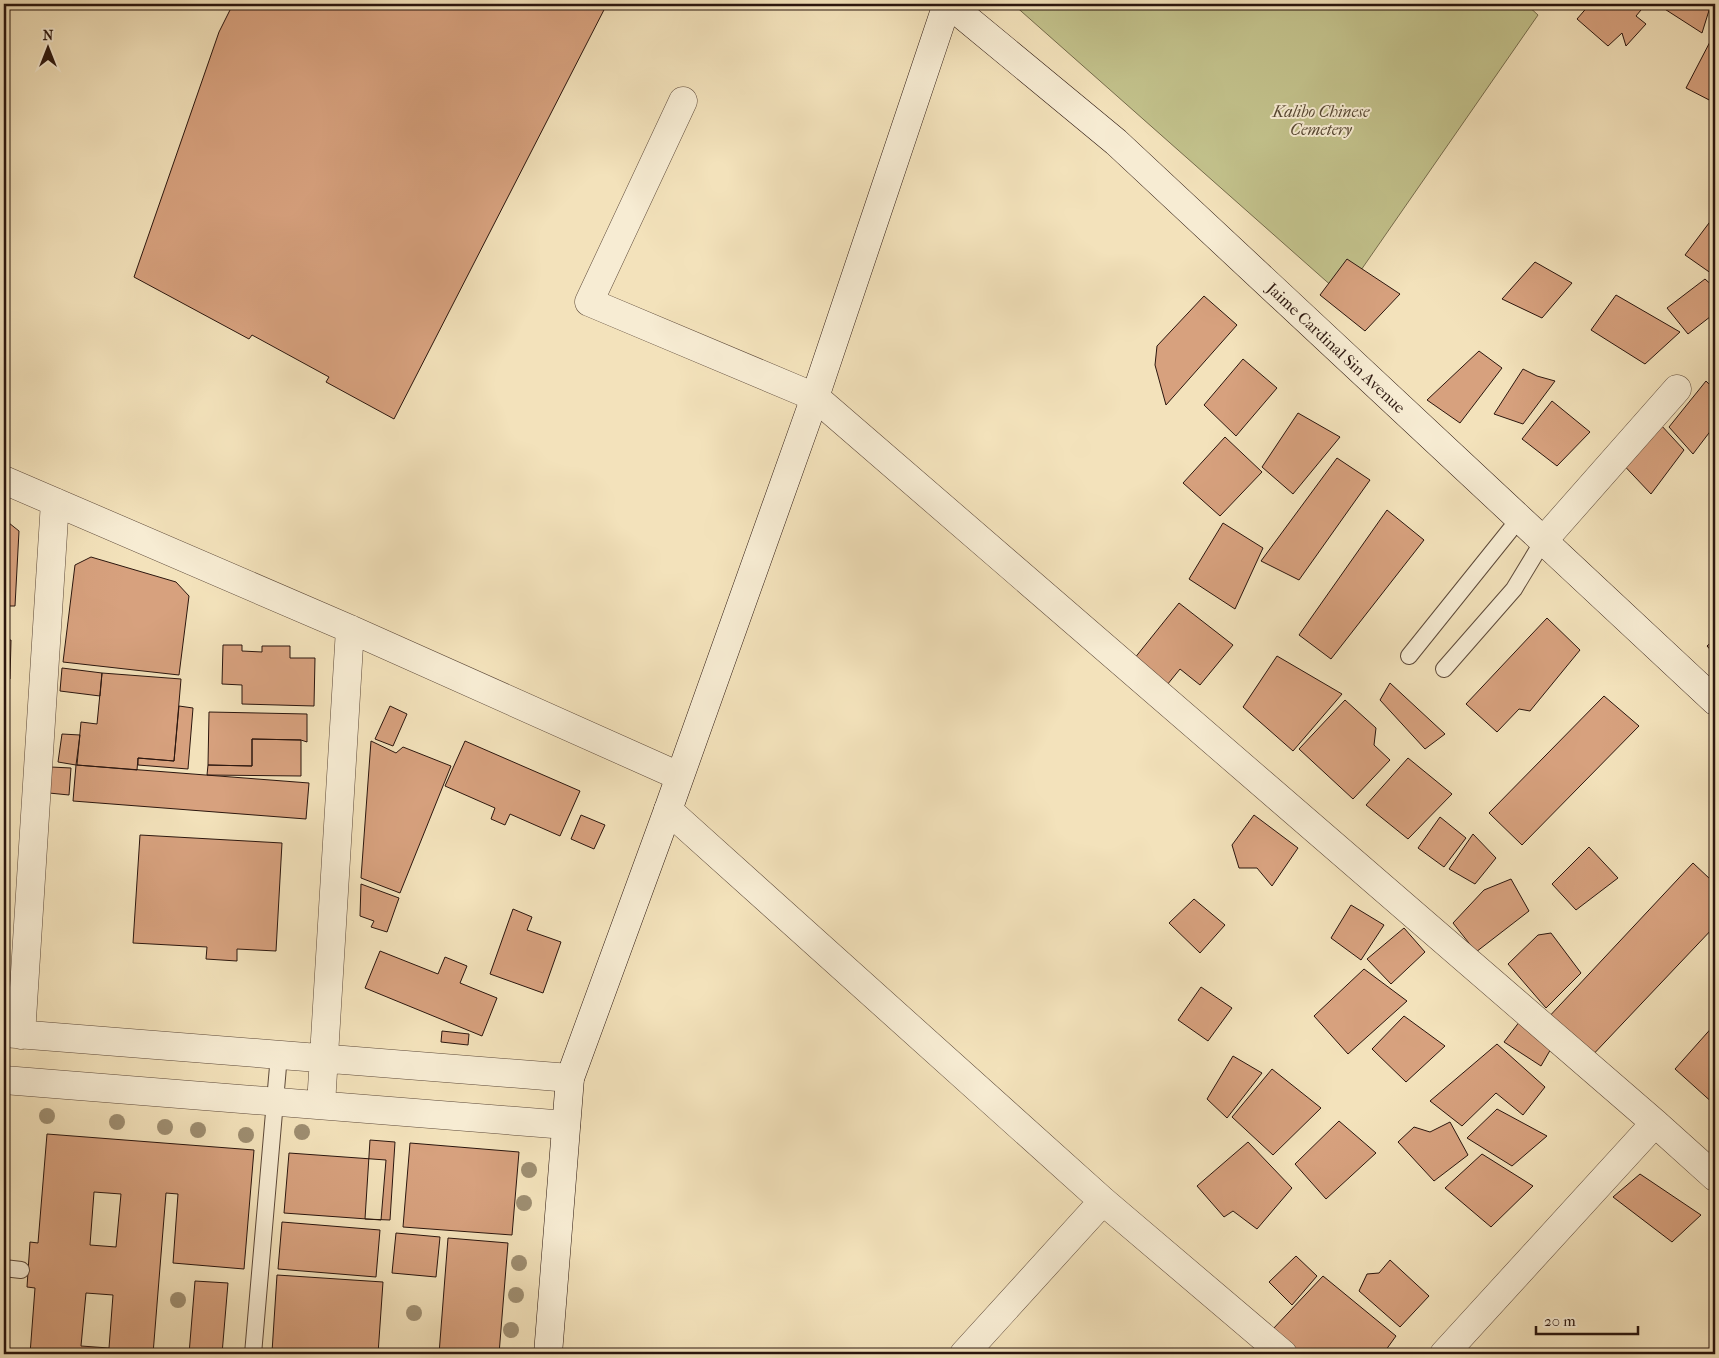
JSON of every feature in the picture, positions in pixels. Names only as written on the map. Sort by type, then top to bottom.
[{"type":"street","points":[[548,1354],[570,1078],[815,397],[948,4]]},
{"type":"street","name":"Jaime Cardinal Sin Avenue","points":[[948,4],[1116,142],[1715,701]]},
{"type":"street","points":[[683,101],[589,302],[815,397],[1655,1123],[1715,1177]]},
{"type":"street","points":[[1543,541],[1677,389]]},
{"type":"street","points":[[4,480],[350,629],[679,776]]},
{"type":"street","points":[[54,502],[12,1034],[570,1078]]},
{"type":"street","points":[[321,1105],[350,629]]},
{"type":"street","points":[[668,810],[1103,1201],[1283,1354]]},
{"type":"street","points":[[4,1080],[566,1125]]},
{"type":"street","points":[[1444,1354],[1655,1123]]},
{"type":"street","points":[[964,1354],[1103,1201]]},
{"type":"lane","points":[[1409,656],[1519,519]]},
{"type":"lane","points":[[1444,668],[1514,589],[1543,541]]},
{"type":"lane","points":[[253,1354],[279,1054]]},
{"type":"lane","points":[[4,1268],[20,1270]]},
{"type":"green space","name":"Kalibo Chinese Cemetery","points":[[1013,4],[1526,4],[1538,15],[1343,296]]},
{"type":"building","points":[[233,4],[607,4],[394,419],[326,382],[329,377],[252,335],[249,339],[134,277],[219,32]]},
{"type":"building","points":[[1590,4],[1646,4],[1636,16],[1646,24],[1626,46],[1622,33],[1608,46],[1577,19]]},
{"type":"building","points":[[1662,4],[1711,4],[1702,33],[1660,6]]},
{"type":"building","points":[[1712,38],[1715,40],[1715,103],[1686,88]]},
{"type":"building","points":[[1715,215],[1715,276],[1685,255]]},
{"type":"building","points":[[1347,259],[1400,294],[1365,331],[1320,295]]},
{"type":"building","points":[[1535,262],[1572,283],[1542,318],[1502,299]]},
{"type":"building","points":[[1705,279],[1715,288],[1715,313],[1688,334],[1667,308]]},
{"type":"building","points":[[1616,295],[1680,332],[1645,364],[1591,330]]},
{"type":"building","points":[[1204,296],[1237,325],[1166,405],[1155,365],[1157,346]]},
{"type":"building","points":[[1479,351],[1502,368],[1460,423],[1427,400]]},
{"type":"building","points":[[1243,359],[1277,388],[1236,436],[1204,405]]},
{"type":"building","points":[[1523,369],[1537,376],[1555,381],[1523,424],[1494,414]]},
{"type":"building","points":[[1706,381],[1715,390],[1715,425],[1693,454],[1669,427]]},
{"type":"building","points":[[1552,401],[1590,432],[1557,466],[1522,439]]},
{"type":"building","points":[[1648,411],[1684,450],[1651,494],[1616,457]]},
{"type":"building","points":[[1298,413],[1340,437],[1293,494],[1262,467]]},
{"type":"building","points":[[1225,437],[1262,472],[1220,516],[1183,483]]},
{"type":"building","points":[[1337,458],[1370,480],[1299,580],[1261,561]]},
{"type":"building","points":[[1387,510],[1424,540],[1331,659],[1299,635]]},
{"type":"building","points":[[4,519],[19,531],[15,606],[4,606]]},
{"type":"building","points":[[1223,523],[1263,548],[1235,609],[1189,579]]},
{"type":"building","points":[[91,557],[176,582],[189,596],[179,675],[63,662],[75,565]]},
{"type":"building","points":[[1179,603],[1233,645],[1200,685],[1180,669],[1167,685],[1134,659]]},
{"type":"building","points":[[1547,618],[1580,650],[1530,711],[1519,709],[1497,732],[1466,704]]},
{"type":"building","points":[[1715,639],[1715,655],[1707,646]]},
{"type":"building","points":[[4,640],[11,640],[10,679],[4,679]]},
{"type":"building","points":[[223,645],[242,645],[242,651],[262,652],[262,646],[290,646],[290,658],[315,658],[314,706],[242,704],[242,685],[222,684]]},
{"type":"building","points":[[1277,656],[1342,694],[1293,751],[1243,707]]},
{"type":"building","points":[[62,668],[102,673],[100,696],[60,691]]},
{"type":"building","points":[[102,673],[181,679],[174,761],[138,758],[137,770],[77,765],[81,722],[97,724]]},
{"type":"building","points":[[1390,683],[1445,734],[1425,749],[1380,700]]},
{"type":"building","points":[[1604,696],[1639,726],[1522,845],[1489,813]]},
{"type":"building","points":[[1345,700],[1376,728],[1374,745],[1390,760],[1353,799],[1299,749]]},
{"type":"building","points":[[179,706],[193,708],[188,769],[138,765],[138,758],[174,761]]},
{"type":"building","points":[[390,706],[407,714],[393,746],[375,739]]},
{"type":"building","points":[[209,712],[307,714],[307,742],[301,740],[252,739],[252,766],[208,765]]},
{"type":"building","points":[[62,734],[80,735],[76,765],[58,762]]},
{"type":"building","points":[[252,739],[301,740],[301,776],[207,775],[208,765],[252,766]]},
{"type":"building","points":[[371,741],[396,753],[403,747],[451,766],[400,893],[361,878]]},
{"type":"building","points":[[465,741],[580,791],[560,836],[510,814],[505,825],[491,819],[495,808],[445,786]]},
{"type":"building","points":[[1408,758],[1452,794],[1408,839],[1366,805]]},
{"type":"building","points":[[76,765],[309,783],[306,819],[73,801]]},
{"type":"building","points":[[51,767],[71,768],[69,795],[49,793]]},
{"type":"building","points":[[581,815],[605,825],[594,849],[571,839]]},
{"type":"building","points":[[1254,815],[1298,848],[1272,886],[1257,868],[1239,868],[1232,845]]},
{"type":"building","points":[[1440,817],[1466,838],[1444,867],[1418,848]]},
{"type":"building","points":[[1473,834],[1496,858],[1475,884],[1449,869]]},
{"type":"building","points":[[140,835],[282,843],[276,951],[237,949],[237,961],[206,959],[207,947],[133,943]]},
{"type":"building","points":[[1589,847],[1618,878],[1576,910],[1552,884]]},
{"type":"building","points":[[1693,863],[1710,879],[1715,873],[1715,926],[1587,1061],[1545,1021]]},
{"type":"building","points":[[1511,879],[1529,911],[1476,952],[1453,923],[1484,890]]},
{"type":"building","points":[[361,884],[399,898],[387,932],[371,927],[374,921],[360,916]]},
{"type":"building","points":[[1194,899],[1225,925],[1200,953],[1169,923]]},
{"type":"building","points":[[1351,905],[1384,925],[1361,960],[1331,938]]},
{"type":"building","points":[[513,909],[532,917],[527,930],[561,942],[543,993],[490,974]]},
{"type":"building","points":[[1404,928],[1425,952],[1391,984],[1367,959]]},
{"type":"building","points":[[1551,933],[1581,973],[1546,1008],[1508,964],[1538,935]]},
{"type":"building","points":[[380,951],[438,974],[445,957],[467,966],[460,983],[497,998],[482,1036],[365,988]]},
{"type":"building","points":[[1364,969],[1407,1001],[1348,1054],[1314,1016]]},
{"type":"building","points":[[1201,987],[1232,1008],[1208,1041],[1178,1020]]},
{"type":"building","points":[[1404,1016],[1445,1046],[1406,1082],[1372,1049]]},
{"type":"building","points":[[1520,1021],[1552,1047],[1541,1066],[1504,1042]]},
{"type":"building","points":[[1715,1024],[1715,1105],[1675,1069]]},
{"type":"building","points":[[442,1031],[469,1034],[468,1045],[441,1042]]},
{"type":"building","points":[[1497,1044],[1545,1087],[1523,1115],[1496,1093],[1462,1126],[1430,1101]]},
{"type":"building","points":[[1233,1056],[1262,1073],[1227,1118],[1207,1099]]},
{"type":"building","points":[[1272,1069],[1321,1108],[1273,1155],[1232,1117]]},
{"type":"building","points":[[1497,1109],[1547,1136],[1512,1166],[1467,1138]]},
{"type":"building","points":[[1339,1121],[1376,1153],[1326,1199],[1295,1164]]},
{"type":"building","points":[[1450,1122],[1468,1155],[1434,1181],[1398,1142],[1414,1127],[1430,1132]]},
{"type":"building","points":[[47,1134],[254,1150],[244,1269],[173,1263],[178,1194],[166,1193],[153,1354],[30,1354],[35,1288],[27,1287],[30,1242],[38,1243]],"holes":[[[94,1192],[121,1194],[116,1247],[90,1245]],[[86,1293],[113,1295],[109,1348],[81,1346]]]},
{"type":"building","points":[[370,1140],[395,1142],[390,1220],[365,1219]]},
{"type":"building","points":[[1248,1142],[1292,1188],[1257,1229],[1233,1211],[1224,1217],[1197,1186]]},
{"type":"building","points":[[410,1143],[519,1152],[512,1235],[403,1227]]},
{"type":"building","points":[[289,1153],[386,1160],[381,1220],[284,1213]]},
{"type":"building","points":[[1482,1154],[1533,1186],[1491,1227],[1445,1188]]},
{"type":"building","points":[[1640,1174],[1701,1215],[1672,1242],[1613,1197]]},
{"type":"building","points":[[282,1222],[380,1230],[376,1277],[278,1269]]},
{"type":"building","points":[[396,1233],[440,1237],[436,1277],[392,1273]]},
{"type":"building","points":[[448,1238],[508,1243],[499,1354],[439,1354]]},
{"type":"building","points":[[1296,1256],[1317,1276],[1292,1305],[1269,1282]]},
{"type":"building","points":[[1390,1260],[1429,1296],[1400,1327],[1359,1291],[1367,1274],[1379,1273]]},
{"type":"building","points":[[277,1275],[383,1282],[378,1354],[272,1352]]},
{"type":"building","points":[[1323,1276],[1396,1336],[1383,1354],[1299,1354],[1272,1330]]},
{"type":"building","points":[[195,1281],[228,1283],[222,1354],[189,1354]]}]
